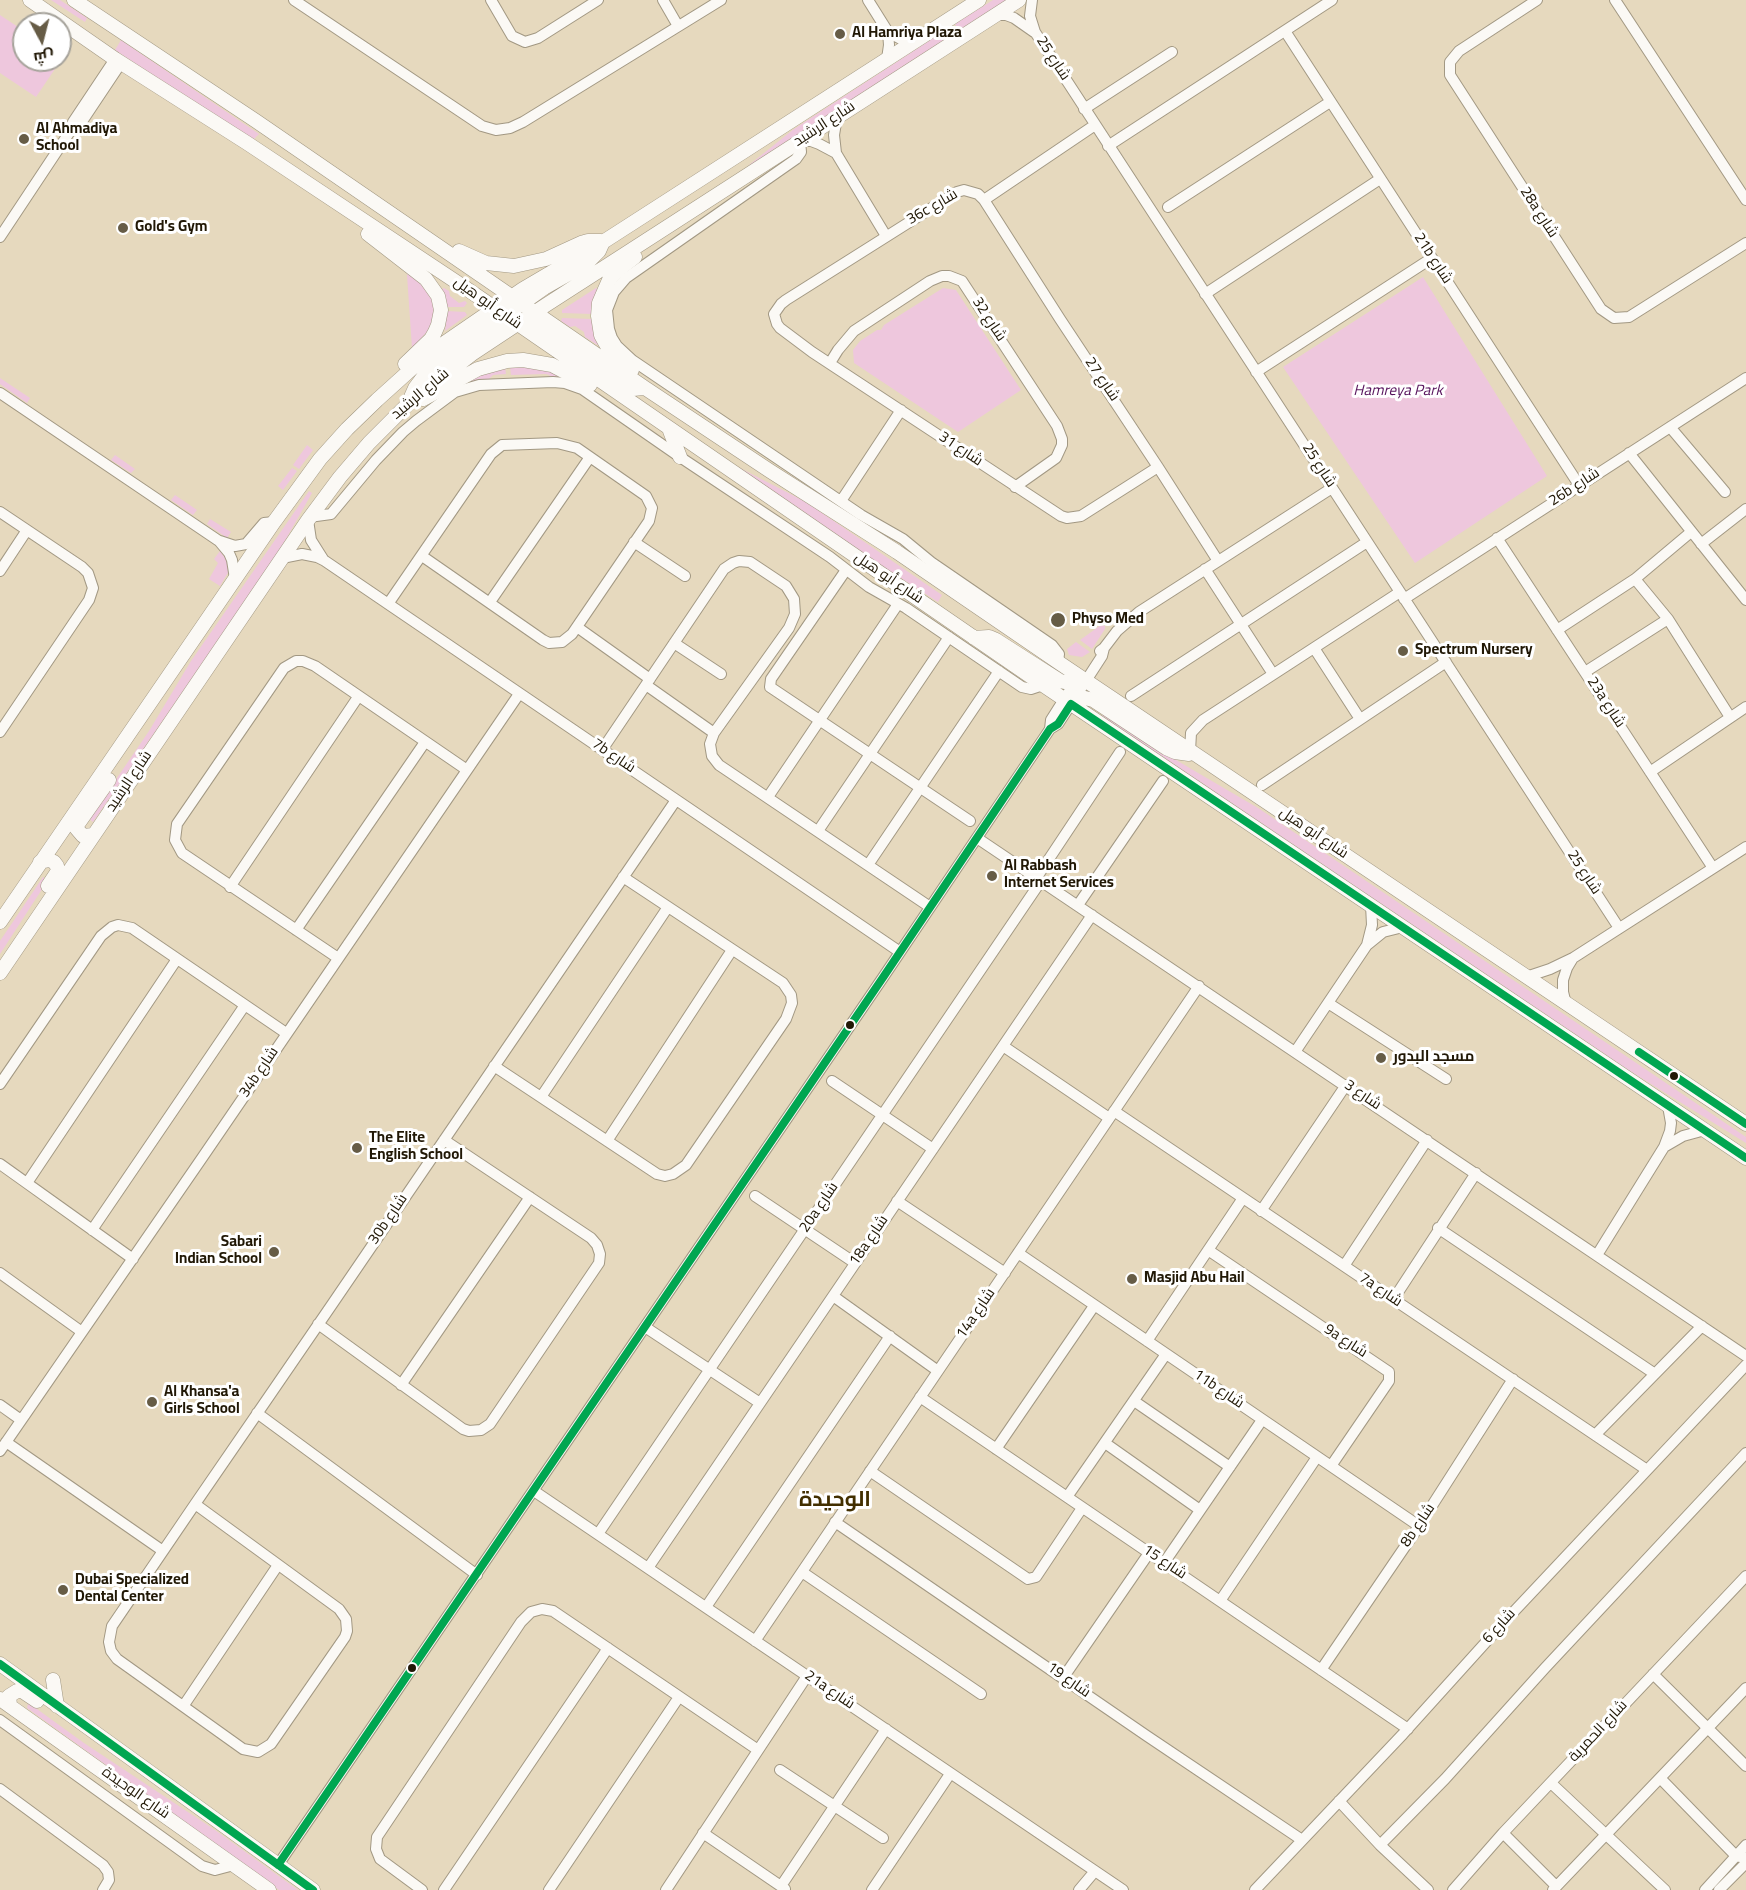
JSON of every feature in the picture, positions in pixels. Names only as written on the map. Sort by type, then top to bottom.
[{"type":"main road","name":"شارع أبو هيل","points":[[30,0],[118,61],[345,208],[526,318]]},
{"type":"main road","name":"شارع أبو هيل","points":[[74,0],[247,114],[410,226],[615,392],[1043,685],[1070,700],[1268,837],[1746,1158]]},
{"type":"main road","name":"شارع الرشيد","points":[[603,242],[979,0]]},
{"type":"main road","name":"شارع الرشيد","points":[[0,973],[308,519],[369,443],[410,402],[472,354],[526,318],[1019,0]]},
{"type":"main road","points":[[287,170],[320,181],[509,306]]},
{"type":"main road","points":[[345,208],[358,226],[426,279],[438,296],[441,310],[435,332],[431,339],[404,365],[395,384]]},
{"type":"main road","points":[[410,226],[423,228],[473,259],[500,265],[536,263],[581,243],[603,242],[599,251],[586,264],[509,306],[438,363],[415,388],[410,402]]},
{"type":"main road","points":[[526,318],[622,386],[633,389],[645,388],[637,373],[611,352],[601,335],[598,316],[599,303],[609,280],[643,250],[649,238]]},
{"type":"main road","name":"شارع الرشيد","points":[[0,922],[274,522],[320,459],[347,429],[440,346],[509,306]]},
{"type":"main road","points":[[410,402],[428,398],[478,369],[492,364],[523,360],[552,365],[597,389],[615,392]]},
{"type":"main road","name":"شارع أبو هيل","points":[[645,388],[774,465],[1058,662],[1077,678],[1746,1124]]},
{"type":"main road","points":[[670,430],[680,457]]},
{"type":"main road","points":[[974,638],[988,637],[996,640],[1053,678],[1065,683],[1077,678]]},
{"type":"main road","points":[[1070,700],[1093,700],[1166,748],[1175,752],[1192,753]]},
{"type":"main road","points":[[93,835],[83,836],[77,828],[78,824],[131,747],[138,723]]},
{"type":"main road","points":[[10,958],[12,939],[58,871],[54,862],[49,860],[40,862]]},
{"type":"main road","points":[[1709,1133],[1730,1137],[1746,1147]]},
{"type":"main road","name":"شارع الوحيدة","points":[[0,1664],[313,1890]]},
{"type":"main road","points":[[53,1680],[57,1706]]},
{"type":"main road","points":[[5,1702],[12,1693],[22,1691],[72,1725],[82,1729],[88,1728]]},
{"type":"main road","name":"شارع الوحيدة","points":[[5,1702],[265,1889]]},
{"type":"street","points":[[491,0],[512,36],[525,42],[538,38],[598,0]]},
{"type":"street","points":[[663,0],[678,26]]},
{"type":"street","points":[[301,2],[482,126],[496,130],[523,122],[721,0]]},
{"type":"street","points":[[868,0],[888,32],[890,45],[887,59]]},
{"type":"street","name":"شارع 25","points":[[1032,0],[1030,16],[1035,32],[1619,928]]},
{"type":"street","points":[[1108,146],[1332,0]]},
{"type":"street","name":"28a شارع","points":[[1537,0],[1459,51],[1450,62],[1450,75],[1601,309],[1614,318],[1629,317],[1746,243]]},
{"type":"street","points":[[1615,0],[1746,200]]},
{"type":"street","points":[[993,15],[1006,15],[1014,18],[1035,32]]},
{"type":"street","points":[[888,32],[910,44]]},
{"type":"street","name":"21b شارع","points":[[1286,32],[1579,485]]},
{"type":"street","points":[[1084,109],[1172,52]]},
{"type":"street","points":[[0,237],[71,130],[73,122],[118,61]]},
{"type":"street","points":[[1168,207],[1330,102]]},
{"type":"street","points":[[837,117],[834,135],[836,153],[886,236]]},
{"type":"street","name":"36c شارع","points":[[774,314],[786,300],[957,192],[972,191],[984,200],[1095,125]]},
{"type":"street","points":[[836,153],[811,141],[800,141],[801,153],[796,159],[626,278],[614,292],[608,310],[609,329],[617,346],[624,353],[774,465],[841,501],[861,516],[903,539],[931,562],[1052,645],[1059,654],[1058,662]]},
{"type":"street","points":[[1205,294],[1380,179]]},
{"type":"street","name":"شارع 27","points":[[984,200],[1218,561]]},
{"type":"street","points":[[1256,372],[1432,258]]},
{"type":"street","name":"شارع 32","points":[[830,363],[854,331],[930,281],[942,276],[962,281],[1052,418],[1062,439],[1062,446],[1056,458],[1015,487]]},
{"type":"street","name":"شارع 31","points":[[774,314],[777,324],[787,334],[1060,516],[1074,518],[1087,513],[1158,467]]},
{"type":"street","name":"26b شارع","points":[[1192,753],[1191,733],[1196,726],[1314,648],[1497,538],[1746,378]]},
{"type":"street","points":[[308,519],[331,514],[376,460],[416,420],[447,397],[471,386],[554,382],[574,386],[830,557],[869,587],[1027,689],[1043,685]]},
{"type":"street","points":[[0,393],[219,541],[229,552],[235,579]]},
{"type":"street","points":[[841,501],[901,410]]},
{"type":"street","points":[[1670,427],[1725,492]]},
{"type":"street","points":[[388,604],[488,458],[498,448],[507,444],[557,443],[570,446],[590,457],[650,501],[652,514],[634,542],[568,639],[556,644],[543,639],[422,556]]},
{"type":"street","points":[[1629,453],[1746,600]]},
{"type":"street","points":[[490,602],[590,457]]},
{"type":"street","points":[[278,1865],[977,838],[1050,729],[1051,720],[1070,700],[1077,678],[1102,656],[1104,648],[1131,618],[1332,488]]},
{"type":"street","points":[[1701,544],[1746,509]]},
{"type":"street","points":[[0,512],[82,567],[91,580],[93,588],[89,600],[0,732]]},
{"type":"street","name":"7b شارع","points":[[308,519],[311,540],[325,561]]},
{"type":"street","points":[[219,541],[235,546],[246,544],[264,524],[274,522]]},
{"type":"street","points":[[0,571],[27,530]]},
{"type":"street","points":[[1557,630],[1635,579],[1691,532]]},
{"type":"street","name":"23a شارع","points":[[1497,538],[1713,868]]},
{"type":"street","points":[[634,542],[686,576]]},
{"type":"street","points":[[1131,696],[1367,542]]},
{"type":"street","name":"7b شارع","points":[[282,558],[302,554],[325,561],[900,952]]},
{"type":"street","points":[[602,750],[724,570],[728,565],[739,561],[750,562],[786,586],[796,607],[793,622],[712,739],[710,750],[715,761],[930,907]]},
{"type":"street","points":[[1205,569],[1273,675]]},
{"type":"street","points":[[846,570],[770,682],[772,688],[970,821]]},
{"type":"street","points":[[1635,579],[1668,619],[1730,717]]},
{"type":"street","points":[[768,797],[898,604]]},
{"type":"street","points":[[1585,672],[1668,619]]},
{"type":"street","points":[[577,627],[648,682],[712,739]]},
{"type":"street","points":[[818,831],[949,637]]},
{"type":"street","points":[[674,643],[721,674]]},
{"type":"street","points":[[1314,648],[1360,719]]},
{"type":"street","points":[[338,958],[182,854],[175,840],[177,824],[284,668],[296,661],[309,663],[467,770]]},
{"type":"street","points":[[1262,785],[1446,662]]},
{"type":"street","points":[[868,865],[999,671]]},
{"type":"street","name":"34b شارع","points":[[3,1447],[519,694]]},
{"type":"street","points":[[230,887],[358,697]]},
{"type":"street","points":[[1650,772],[1746,707]]},
{"type":"street","points":[[296,930],[425,742]]},
{"type":"street","name":"20a شارع","points":[[598,1534],[882,1115],[1039,879],[1120,752]]},
{"type":"street","points":[[1078,905],[1163,781]]},
{"type":"street","name":"30b شارع","points":[[184,1705],[117,1659],[111,1652],[109,1642],[112,1626],[676,800]]},
{"type":"street","name":"شارع 3","points":[[977,838],[1746,1356]]},
{"type":"street","points":[[1526,977],[1573,958],[1746,847]]},
{"type":"street","points":[[494,1066],[657,1174],[665,1176],[673,1174],[686,1165],[786,1019],[792,1003],[791,995],[783,983],[623,877]]},
{"type":"street","points":[[1367,945],[1372,925],[1371,905]]},
{"type":"street","points":[[541,1097],[668,907]]},
{"type":"street","name":"18a شارع","points":[[648,1568],[1092,915]]},
{"type":"street","points":[[0,1084],[101,936],[112,927],[125,925],[132,928],[286,1034]]},
{"type":"street","points":[[1295,1052],[1367,945],[1383,932],[1403,927]]},
{"type":"street","points":[[607,1141],[732,950]]},
{"type":"street","points":[[1566,1004],[1563,980],[1573,958]]},
{"type":"street","points":[[27,1183],[177,959]]},
{"type":"street","name":"14a شارع","points":[[755,1641],[1199,986]]},
{"type":"street","points":[[1328,1003],[1446,1080]]},
{"type":"street","points":[[92,1230],[245,1005]]},
{"type":"street","name":"7a شارع","points":[[1003,1046],[1244,1198],[1647,1470]]},
{"type":"street","points":[[832,1082],[933,1149]]},
{"type":"street","points":[[1262,1211],[1346,1085]]},
{"type":"street","points":[[1597,1255],[1664,1147],[1671,1123],[1668,1106]]},
{"type":"street","points":[[1664,1147],[1683,1136],[1709,1133]]},
{"type":"street","points":[[318,1324],[463,1429],[475,1431],[490,1424],[599,1263],[600,1254],[595,1241],[444,1140]]},
{"type":"street","points":[[1344,1266],[1427,1140]]},
{"type":"street","points":[[0,1164],[133,1259]]},
{"type":"street","points":[[1393,1300],[1476,1173]]},
{"type":"street","points":[[755,1196],[855,1263]]},
{"type":"street","points":[[401,1385],[530,1197]]},
{"type":"street","points":[[1147,1341],[1244,1198]]},
{"type":"street","points":[[897,1201],[1005,1273]]},
{"type":"street","points":[[1438,1228],[1655,1374]]},
{"type":"street","name":"9a شارع","points":[[1208,1250],[1389,1372],[1389,1381],[1331,1466]]},
{"type":"street","name":"11b شارع","points":[[1018,1253],[1419,1526]]},
{"type":"street","points":[[0,1273],[82,1332]]},
{"type":"street","points":[[833,1296],[938,1371]]},
{"type":"street","points":[[996,1449],[1094,1306]]},
{"type":"street","points":[[1595,1435],[1702,1326]]},
{"type":"street","points":[[645,1327],[760,1402]]},
{"type":"street","points":[[706,1607],[890,1336]]},
{"type":"street","points":[[1067,1497],[1166,1354]]},
{"type":"street","name":"شارع 6","points":[[1255,1890],[1746,1365]]},
{"type":"street","name":"8b شارع","points":[[1321,1670],[1419,1526],[1513,1379]]},
{"type":"street","name":"شارع 15","points":[[920,1397],[1408,1729]]},
{"type":"street","points":[[1134,1401],[1230,1467]]},
{"type":"street","points":[[0,1406],[21,1420]]},
{"type":"street","points":[[257,1413],[477,1575]]},
{"type":"street","points":[[1164,1563],[1262,1420]]},
{"type":"street","points":[[1105,1443],[1200,1510]]},
{"type":"street","points":[[3,1447],[163,1551]]},
{"type":"street","points":[[1380,1845],[1445,1779],[1553,1659],[1746,1453]]},
{"type":"street","points":[[1220,1601],[1317,1456]]},
{"type":"street","points":[[870,1471],[1028,1579],[1036,1577],[1082,1508]]},
{"type":"street","name":"21a شارع","points":[[534,1491],[1123,1890]]},
{"type":"street","points":[[195,1504],[339,1609],[346,1619],[345,1637],[271,1744],[258,1752],[243,1749],[184,1705],[278,1565]]},
{"type":"street","name":"شارع 19","points":[[835,1522],[1302,1840]]},
{"type":"street","points":[[1063,1678],[1149,1553]]},
{"type":"street","points":[[802,1572],[981,1694]]},
{"type":"street","name":"شارع الحمرية","points":[[1457,1889],[1503,1833],[1746,1576]]},
{"type":"street","points":[[422,1890],[384,1863],[377,1853],[376,1843],[379,1831],[521,1622],[536,1610],[553,1611],[758,1750]]},
{"type":"street","points":[[444,1890],[608,1648]]},
{"type":"street","points":[[1653,1674],[1746,1766]]},
{"type":"street","points":[[666,1890],[807,1676]]},
{"type":"street","points":[[1503,1833],[1554,1888],[1746,1688]]},
{"type":"street","points":[[549,1890],[679,1697]]},
{"type":"street","points":[[0,1720],[202,1866],[215,1870],[234,1865]]},
{"type":"street","points":[[703,1833],[784,1888],[886,1729]]},
{"type":"street","points":[[780,1770],[883,1838]]},
{"type":"street","points":[[872,1890],[950,1774]]},
{"type":"street","points":[[1660,1778],[1743,1859]]},
{"type":"street","points":[[1551,1783],[1665,1890]]},
{"type":"street","points":[[0,1789],[103,1865],[108,1872],[109,1881],[104,1889]]},
{"type":"street","points":[[1339,1801],[1380,1845],[1428,1890]]},
{"type":"street","points":[[1719,1890],[1743,1859],[1746,1845]]},
{"type":"street","points":[[1705,1890],[1743,1859]]},
{"type":"street","points":[[1079,1890],[1095,1871]]},
{"type":"green space","points":[[51,0],[60,0],[87,18],[85,22]]},
{"type":"green space","points":[[993,0],[1007,0],[959,31],[955,24]]},
{"type":"green space","points":[[0,15],[12,23],[12,72],[53,72],[36,97],[0,73]]},
{"type":"green space","points":[[952,26],[956,33],[749,165],[794,129]]},
{"type":"green space","points":[[121,40],[259,134],[254,139],[217,118],[115,50]]},
{"type":"green space","points":[[409,272],[421,281],[432,297],[434,309],[432,322],[427,332],[412,348],[407,275]]},
{"type":"green space","name":"Hamreya Park","points":[[1423,277],[1547,476],[1415,563],[1283,367]]},
{"type":"green space","points":[[444,288],[459,303],[465,301],[467,303],[464,307],[447,307],[442,289]]},
{"type":"green space","points":[[596,288],[598,289],[592,314],[562,313],[562,310]]},
{"type":"green space","points":[[943,288],[956,290],[1021,390],[958,432],[854,363],[853,350],[860,341],[877,330],[881,330],[884,325]]},
{"type":"green space","points":[[447,311],[465,312],[467,315],[445,331]]},
{"type":"green space","points":[[562,318],[592,319],[599,346],[585,337],[584,332],[575,326],[570,327],[561,321]]},
{"type":"green space","points":[[510,366],[542,368],[569,379],[547,378],[550,375],[545,374],[511,375]]},
{"type":"green space","points":[[505,367],[506,374],[493,375],[488,380],[467,382],[476,377]]},
{"type":"green space","points":[[0,378],[30,398],[27,403],[0,384]]},
{"type":"green space","points":[[307,445],[313,450],[299,469],[293,465]]},
{"type":"green space","points":[[115,455],[135,469],[131,473],[111,460]]},
{"type":"green space","points":[[731,465],[806,502],[942,595],[938,602],[820,526]]},
{"type":"green space","points":[[292,468],[297,471],[283,490],[278,486]]},
{"type":"green space","points":[[309,491],[312,493],[278,553],[93,822],[89,819],[149,731],[191,661]]},
{"type":"green space","points":[[175,495],[197,510],[193,515],[171,500]]},
{"type":"green space","points":[[210,519],[231,532],[227,538],[207,524]]},
{"type":"green space","points":[[220,551],[228,562],[229,571],[220,586],[209,579],[218,563],[214,559]]},
{"type":"green space","points":[[1101,625],[1105,626],[1105,629],[1092,649],[1080,640]]},
{"type":"green space","points":[[1076,642],[1090,652],[1082,657],[1069,655],[1067,649]]},
{"type":"green space","points":[[1104,713],[1176,760],[1258,808],[1746,1137],[1746,1143],[1630,1071],[1102,716]]},
{"type":"green space","points":[[43,877],[48,880],[0,954],[0,941]]},
{"type":"green space","points":[[28,1704],[215,1830],[298,1890],[279,1890],[27,1708]]},
{"type":"transit line","points":[[278,1865],[1050,729],[1058,724],[1071,704],[1746,1158]]},
{"type":"transit line","points":[[1639,1052],[1746,1124]]},
{"type":"transit line","points":[[0,1664],[313,1890]]},
{"type":"place","name":"Al Hamriya Plaza","points":[[840,34]]},
{"type":"place","name":"Al Ahmadiya School","points":[[24,139]]},
{"type":"place","name":"Gold's Gym","points":[[123,228]]},
{"type":"place","name":"Physo Med","points":[[1058,620]]},
{"type":"place","name":"Spectrum Nursery","points":[[1403,651]]},
{"type":"place","name":"Al Rabbash Internet Services","points":[[992,876]]},
{"type":"place","name":"مسجد البدور","points":[[1381,1058]]},
{"type":"place","name":"The Elite English School","points":[[357,1148]]},
{"type":"place","name":"Sabari Indian School","points":[[274,1252]]},
{"type":"place","name":"Masjid Abu Hail","points":[[1132,1279]]},
{"type":"place","name":"Al Khansa'a Girls School","points":[[152,1402]]},
{"type":"place","name":"Dubai Specialized Dental Center","points":[[63,1590]]},
{"type":"district","name":"الوحيدة","points":[[835,1502]]}]
